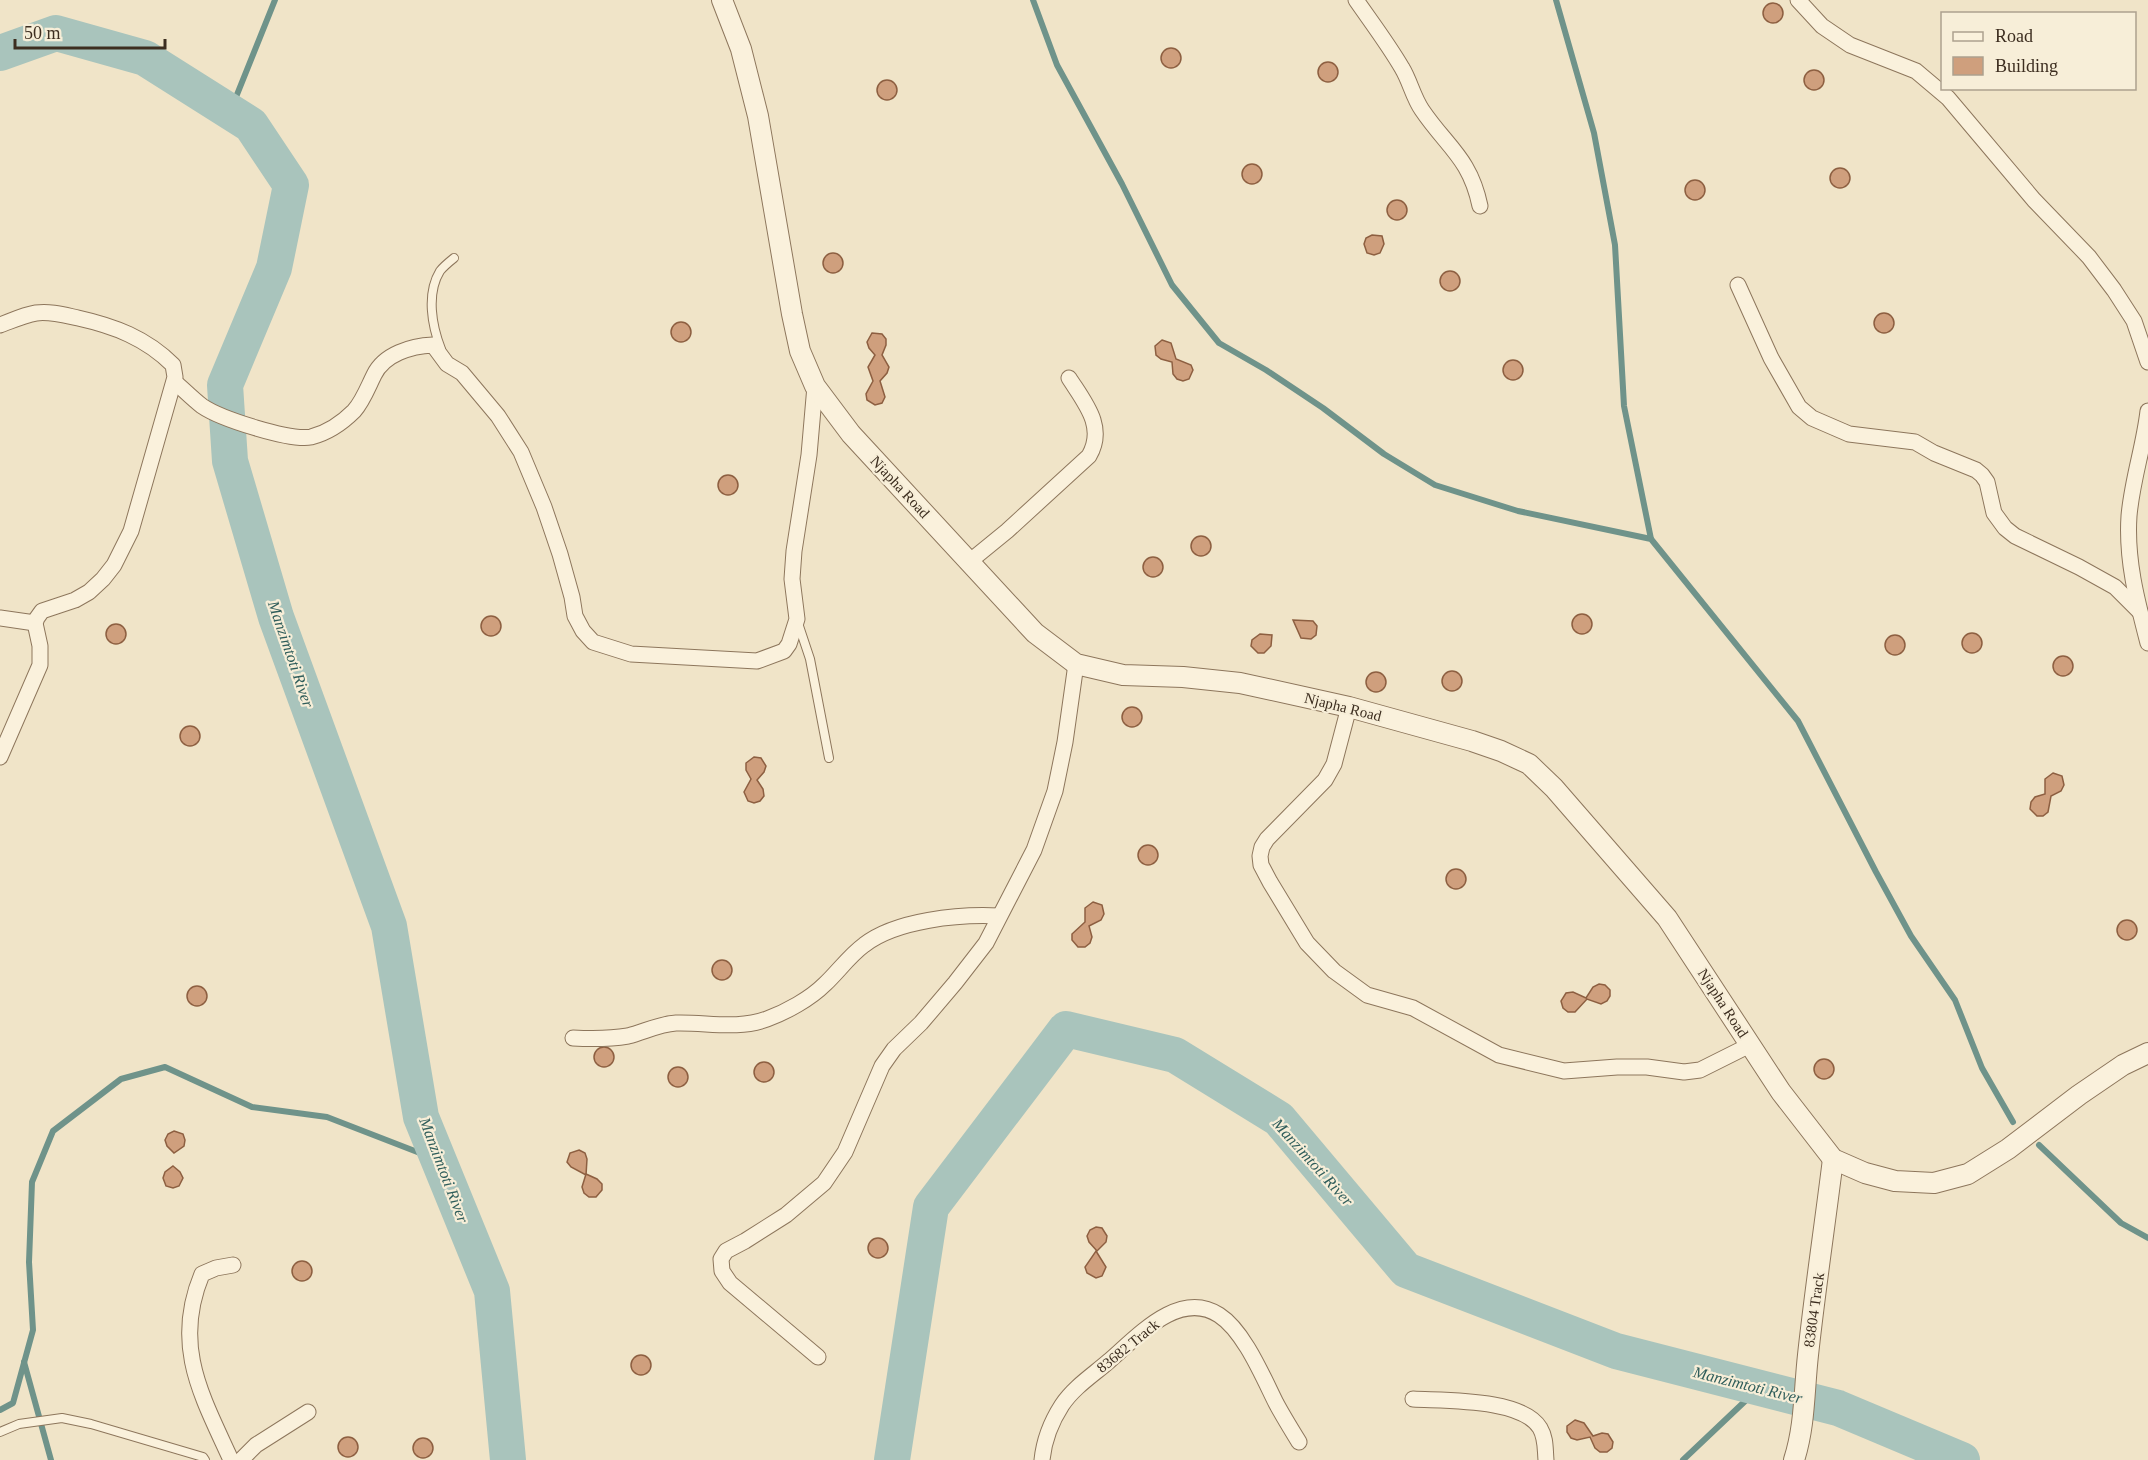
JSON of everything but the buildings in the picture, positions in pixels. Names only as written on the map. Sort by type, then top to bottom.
[{"type":"street","name":"Njapha Road","points":[[722,0],[741,49],[758,116],[792,314],[800,351],[815,386],[851,434],[1035,633],[1076,664],[1123,675],[1183,677],[1240,683],[1349,707],[1472,741],[1529,764],[1554,788],[1667,918],[1781,1092],[1833,1159],[1865,1173],[1895,1181],[1934,1183],[1968,1174],[2008,1149],[2123,1065],[2148,1053]]},
{"type":"street","points":[[1356,0],[1383,36],[1404,71],[1421,108],[1460,156],[1476,187],[1480,206]]},
{"type":"street","points":[[1798,0],[1822,27],[1850,45],[1916,71],[1948,98],[2034,200],[2089,257],[2134,321],[2148,362]]},
{"type":"street","points":[[1738,285],[1771,358],[1799,407],[1812,418],[1849,434],[1915,442],[1934,453],[1976,470],[1987,482],[1994,513],[2005,528],[2015,536],[2115,587],[2140,612]]},
{"type":"street","points":[[0,325],[35,313],[104,323],[137,337],[167,358],[173,365],[175,382],[131,531],[114,565],[89,592],[75,600],[42,611],[35,623],[40,646],[40,665],[0,757]]},
{"type":"street","points":[[175,382],[212,412],[280,435],[299,438],[314,436],[336,426],[356,409],[375,372],[384,361],[408,349],[433,345],[447,364],[462,373],[498,416],[521,452],[544,507],[560,554],[572,597],[574,616],[593,642],[631,654],[757,661],[784,651],[792,637],[797,618],[792,579],[795,541],[809,455],[815,386]]},
{"type":"street","points":[[969,562],[1007,531],[1089,456],[1094,446],[1096,426],[1069,378]]},
{"type":"street","points":[[2148,411],[2129,516],[2132,578],[2148,643]]},
{"type":"street","points":[[0,618],[35,623]]},
{"type":"street","points":[[818,1357],[730,1282],[722,1271],[721,1259],[726,1251],[786,1215],[824,1183],[845,1152],[882,1066],[894,1049],[921,1023],[956,983],[986,943],[1034,850],[1055,791],[1065,742],[1076,664]]},
{"type":"street","points":[[1349,707],[1336,757],[1325,780],[1267,839],[1260,856],[1261,865],[1270,882],[1307,943],[1334,971],[1367,995],[1413,1008],[1499,1055],[1564,1071],[1617,1067],[1647,1067],[1684,1072],[1700,1070],[1750,1045]]},
{"type":"street","points":[[573,1038],[601,1039],[629,1035],[675,1023],[728,1025],[749,1024],[767,1019],[801,1002],[824,986],[859,949],[882,935],[930,921],[962,916],[999,916]]},
{"type":"street","name":"83804 Track","points":[[1794,1460],[1799,1446],[1805,1408],[1808,1356],[1833,1159]]},
{"type":"street","points":[[231,1460],[199,1388],[192,1366],[190,1326],[202,1274],[216,1268],[233,1265]]},
{"type":"street","name":"83682 Track","points":[[1042,1460],[1048,1431],[1063,1403],[1086,1378],[1107,1363],[1144,1330],[1165,1316],[1192,1308],[1207,1309],[1221,1316],[1236,1332],[1250,1352],[1299,1442]]},
{"type":"street","points":[[1413,1399],[1498,1405],[1520,1413],[1534,1420],[1540,1428],[1545,1440],[1546,1460]]},
{"type":"street","points":[[241,1460],[256,1444],[308,1412]]},
{"type":"lane","points":[[447,364],[434,331],[432,306],[437,277],[441,269],[454,258]]},
{"type":"lane","points":[[797,618],[810,659],[829,758]]},
{"type":"lane","points":[[0,1432],[19,1424],[62,1418],[167,1446],[203,1457],[206,1460]]},
{"type":"waterway","points":[[230,112],[275,0]]},
{"type":"waterway","points":[[1033,0],[1057,65],[1122,184],[1172,285],[1219,343],[1266,370],[1323,408],[1384,454],[1435,485],[1518,511],[1651,539],[1798,721],[1911,936],[1955,1000],[1982,1068],[2013,1122]]},
{"type":"waterway","points":[[1556,0],[1594,133],[1615,245],[1624,406],[1651,539]]},
{"type":"waterway","name":"Manzimtoti River","points":[[0,53],[56,33],[145,58],[251,125],[291,185],[274,268],[225,385],[230,461],[276,617],[389,926],[421,1117],[492,1291],[508,1460]]},
{"type":"waterway","name":"Manzimtoti River","points":[[892,1460],[931,1207],[1066,1029],[1175,1055],[1279,1119],[1406,1270],[1616,1351],[1838,1408],[1962,1460]]},
{"type":"waterway","points":[[0,1410],[13,1403],[33,1330],[29,1262],[32,1182],[53,1131],[121,1079],[165,1067],[252,1107],[327,1117],[438,1160]]},
{"type":"waterway","points":[[2039,1145],[2121,1223],[2148,1238]]},
{"type":"waterway","points":[[24,1362],[51,1460]]},
{"type":"waterway","points":[[1683,1460],[1760,1387]]}]
